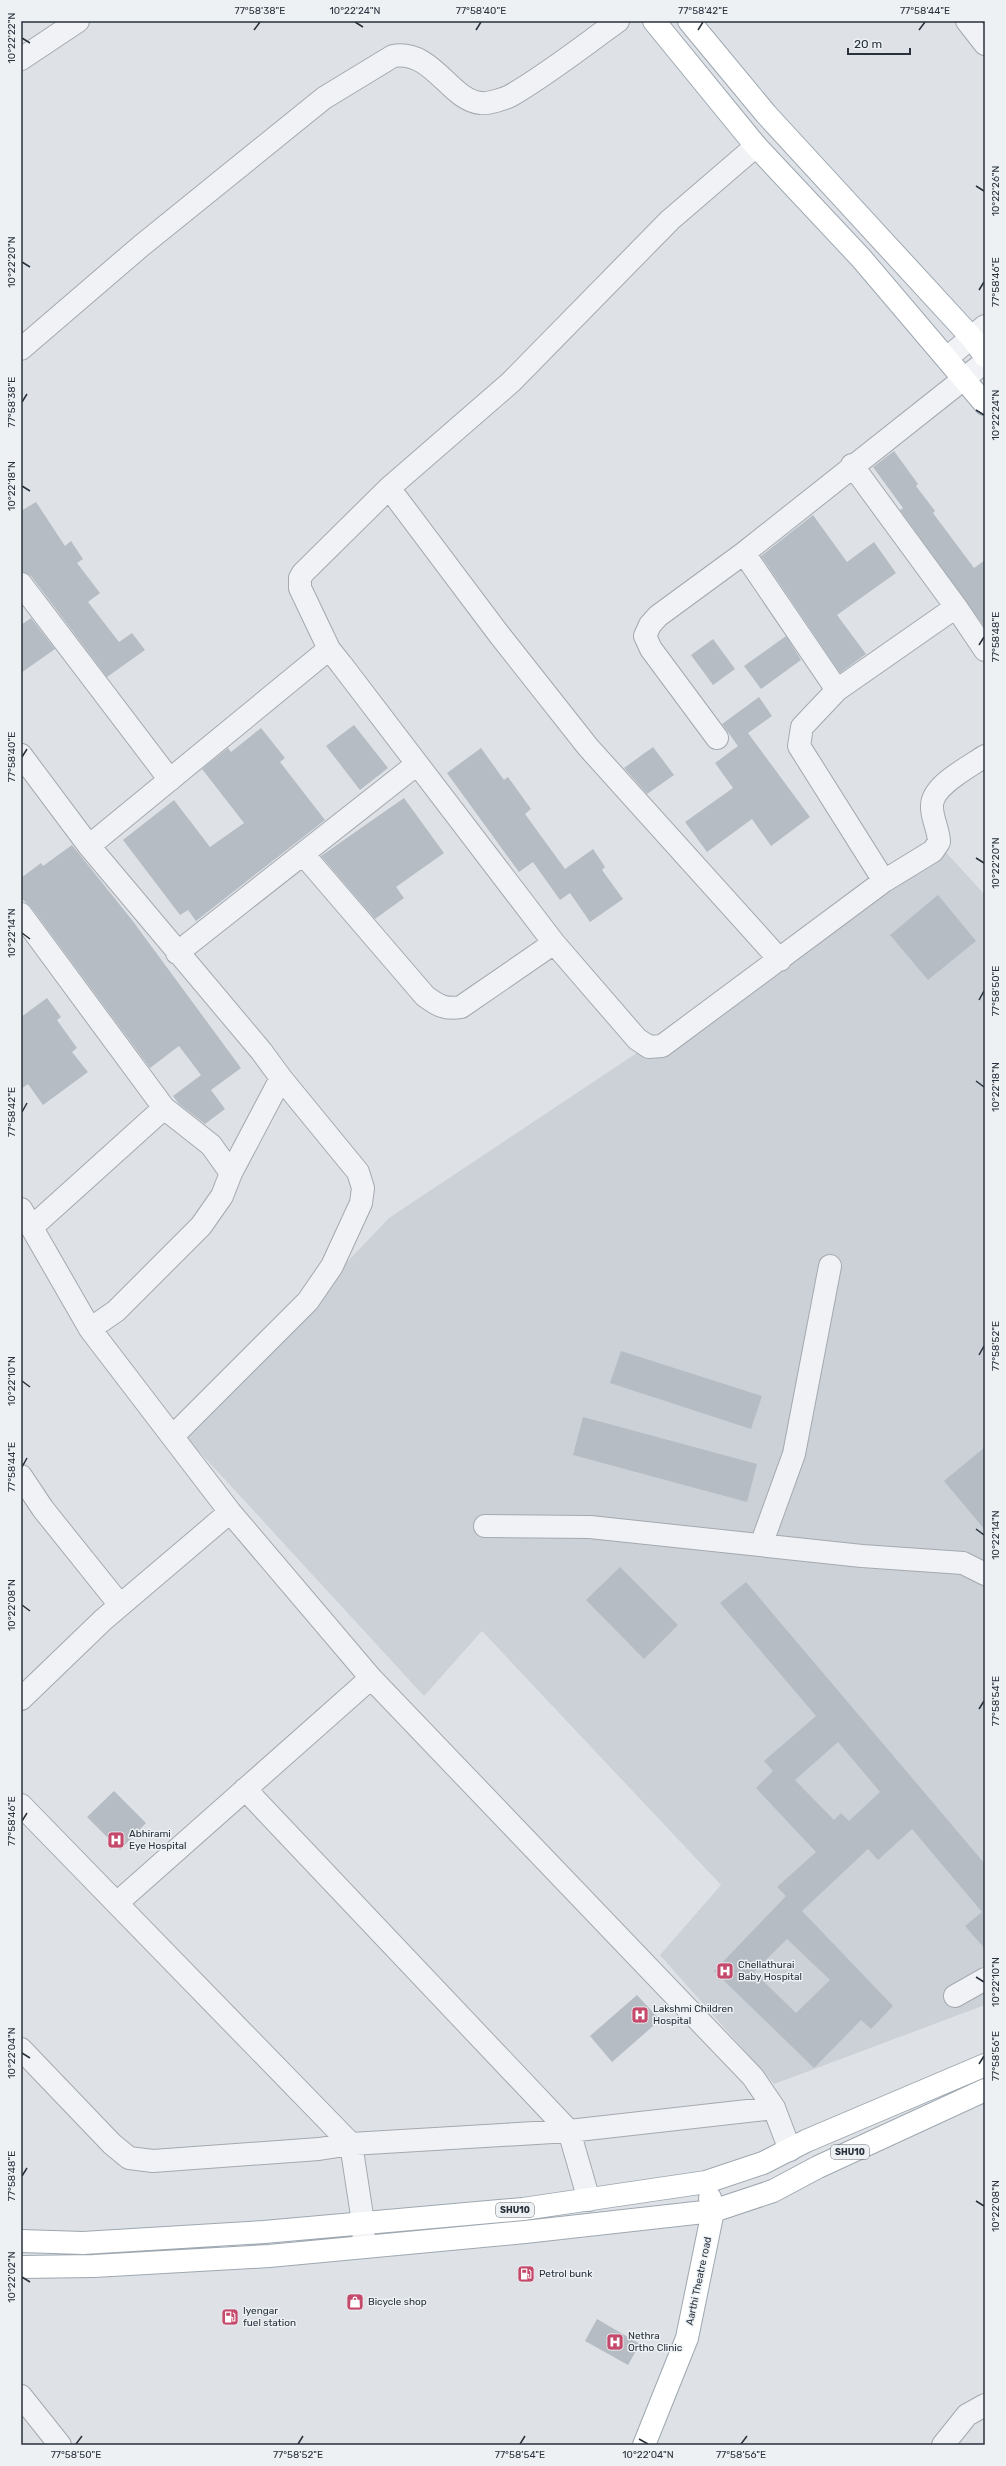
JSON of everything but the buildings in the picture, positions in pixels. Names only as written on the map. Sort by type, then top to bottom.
[{"type":"main road","points":[[654,21],[756,146],[861,258],[965,378],[985,404]]},
{"type":"main road","points":[[689,21],[766,114],[978,332],[985,356]]},
{"type":"main road","name":"SHU10","points":[[21,2241],[83,2243],[264,2232],[363,2222],[523,2209],[706,2182],[763,2163],[985,2065]]},
{"type":"main road","name":"SHU10","points":[[21,2267],[102,2266],[269,2256],[525,2232],[713,2211],[773,2191],[818,2167],[985,2090]]},
{"type":"main road","name":"Aarthi Theatre road","points":[[644,2445],[687,2338],[713,2211],[706,2182]]},
{"type":"street","points":[[21,59],[78,21]]},
{"type":"street","points":[[21,349],[141,246],[324,98],[392,56],[403,54],[416,57],[466,97],[480,103],[509,97],[618,21]]},
{"type":"street","points":[[967,21],[985,44]]},
{"type":"street","points":[[756,146],[670,220],[511,382],[389,488],[300,578],[300,588],[329,649],[554,943],[637,1039],[648,1047],[662,1046],[780,960],[884,881],[933,851],[939,842],[931,806],[934,795],[942,786],[985,756]]},
{"type":"street","points":[[947,358],[978,332]]},
{"type":"street","points":[[717,738],[651,650],[645,636],[650,626],[658,616],[744,553],[852,465],[985,362]]},
{"type":"street","points":[[852,465],[956,607],[985,650]]},
{"type":"street","points":[[389,488],[498,633],[588,747],[780,960]]},
{"type":"street","points":[[744,553],[837,690]]},
{"type":"street","points":[[21,584],[170,780]]},
{"type":"street","points":[[884,881],[799,746],[802,727],[837,690],[956,607]]},
{"type":"street","points":[[89,846],[329,649]]},
{"type":"street","points":[[21,755],[89,846],[177,953],[262,1052],[281,1078],[358,1172],[364,1188],[361,1202],[332,1266],[308,1301],[173,1436]]},
{"type":"street","points":[[177,953],[417,764]]},
{"type":"street","points":[[303,854],[425,996],[439,1006],[449,1009],[461,1007],[554,943]]},
{"type":"street","points":[[21,914],[164,1108],[211,1145],[231,1173]]},
{"type":"street","points":[[90,1329],[116,1311],[201,1226],[222,1196],[231,1173],[281,1078]]},
{"type":"street","points":[[164,1108],[27,1218],[70,1297],[90,1329],[230,1512],[371,1678],[753,2077],[774,2108],[790,2150]]},
{"type":"street","points":[[761,1545],[794,1454],[830,1266]]},
{"type":"street","points":[[21,1476],[43,1509],[120,1605]]},
{"type":"street","points":[[21,1698],[120,1605],[230,1512]]},
{"type":"street","points":[[485,1526],[590,1527],[862,1556],[963,1563],[985,1574]]},
{"type":"street","points":[[117,1903],[371,1678]]},
{"type":"street","points":[[245,1789],[569,2131],[589,2200]]},
{"type":"street","points":[[21,1805],[351,2144],[363,2222],[364,2247]]},
{"type":"street","points":[[955,1996],[985,1979]]},
{"type":"street","points":[[21,2049],[112,2144],[129,2158],[153,2161],[319,2149],[351,2144],[569,2131],[774,2108]]},
{"type":"street","points":[[21,2396],[60,2445]]},
{"type":"street","points":[[943,2445],[967,2415],[985,2405]]},
{"type":"shaded area","points":[[943,849],[985,895],[985,2005],[774,2084],[660,1955],[721,1885],[482,1631],[424,1696],[183,1434],[389,1218]]},
{"type":"place","name":"Abhirami Eye Hospital","points":[[116,1840]]},
{"type":"place","name":"Chellathurai Baby Hospital","points":[[725,1971]]},
{"type":"place","name":"Lakshmi Children Hospital","points":[[640,2015]]},
{"type":"place","name":"Petrol bunk","points":[[526,2274]]},
{"type":"place","name":"Bicycle shop","points":[[355,2302]]},
{"type":"place","name":"Iyengar fuel station","points":[[230,2317]]},
{"type":"place","name":"Nethra Ortho Clinic","points":[[615,2342]]}]
